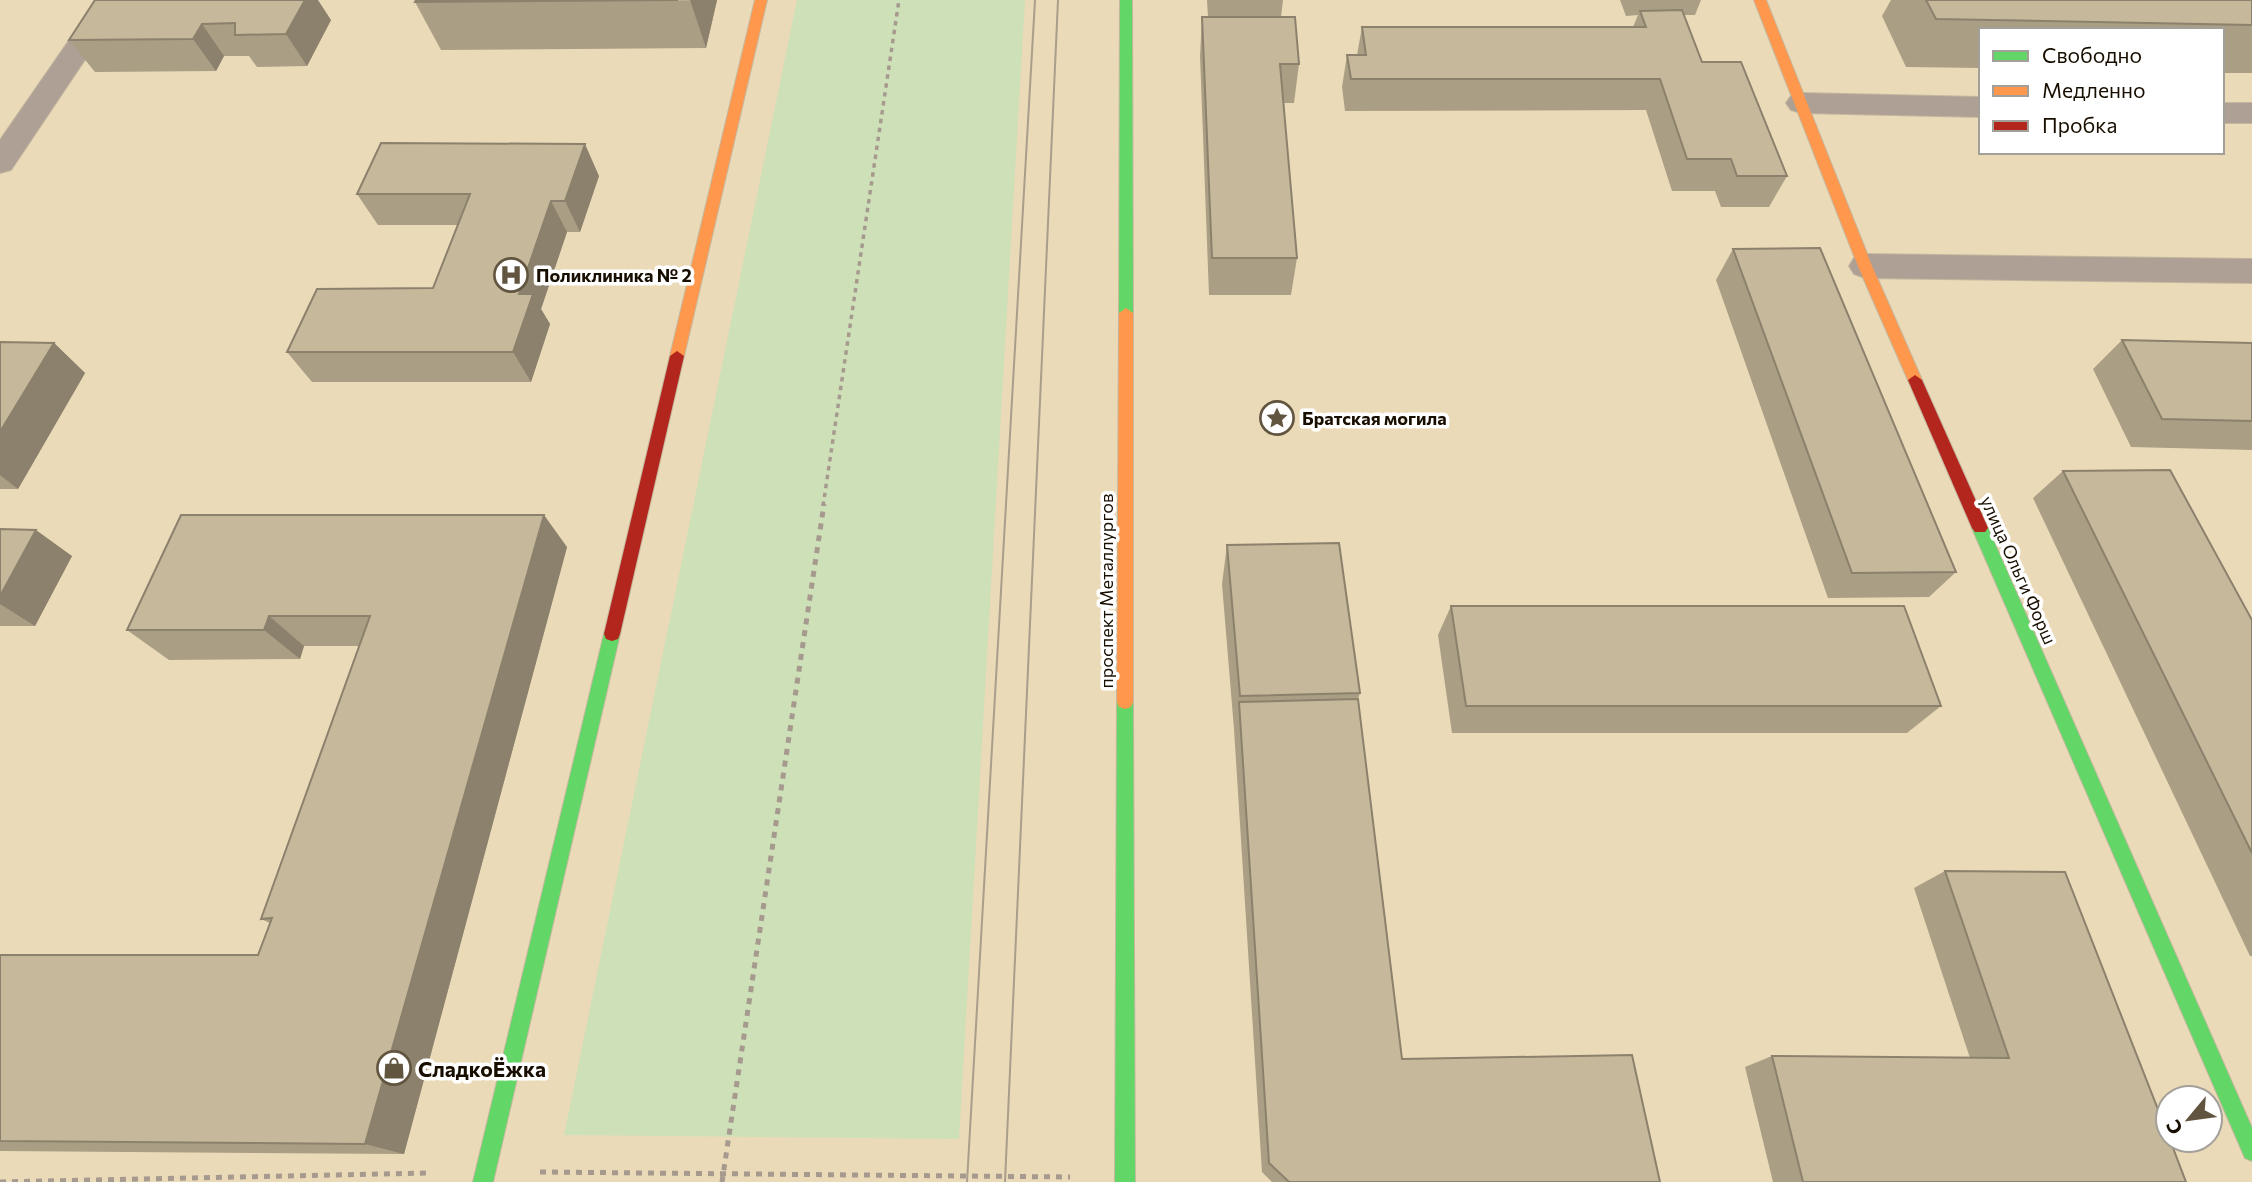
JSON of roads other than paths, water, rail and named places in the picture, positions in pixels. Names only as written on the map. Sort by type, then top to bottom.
[{"type":"street","points":[[0,163],[111,0]]},
{"type":"street","points":[[484,1177],[761,0]]},
{"type":"street","name":"проспект Металлургов","points":[[1125,1179],[1126,0]]},
{"type":"street","name":"улица Ольги Форш","points":[[1760,0],[1865,266],[2252,1151]]},
{"type":"street","points":[[1801,103],[1979,107]]},
{"type":"street","points":[[2224,113],[2252,113]]},
{"type":"street","points":[[1865,266],[2252,271]]},
{"type":"tram line","points":[[967,1182],[1035,0]]},
{"type":"tram line","points":[[1005,1182],[1058,0]]},
{"type":"place","name":"Поликлиника № 2","points":[[511,275]]},
{"type":"place","name":"Братская могила","points":[[1277,418]]},
{"type":"place","name":"СладкоЁжка","points":[[394,1068]]}]
